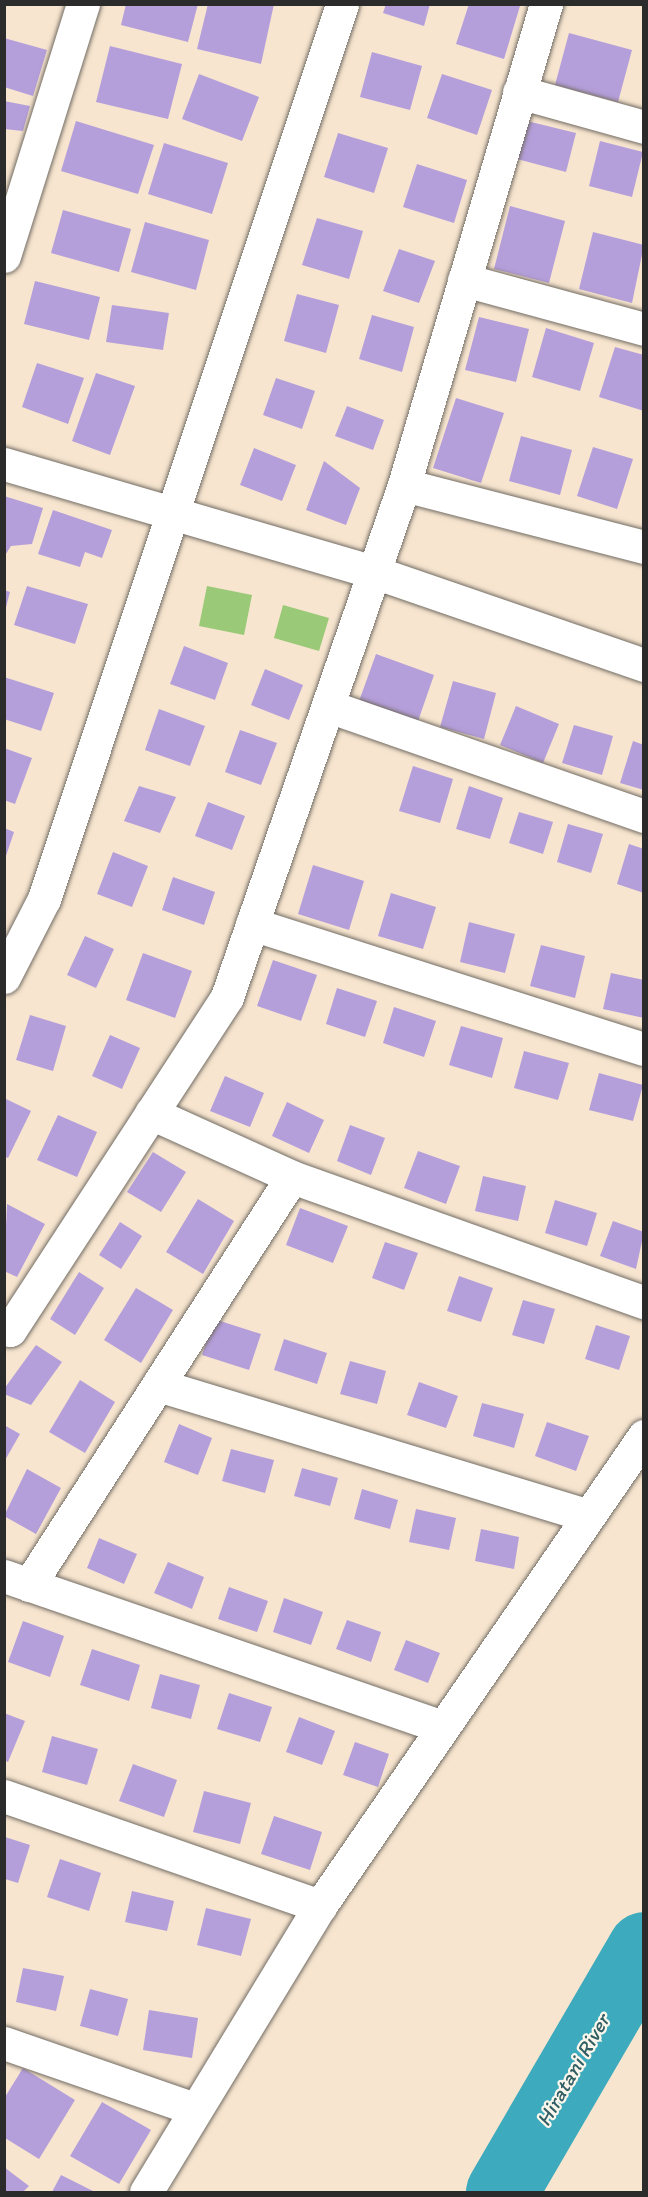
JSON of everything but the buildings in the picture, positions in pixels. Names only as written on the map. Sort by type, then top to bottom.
[{"type":"street","points":[[7,236],[83,4]]},
{"type":"street","points":[[4,977],[44,899],[177,511],[342,4]]},
{"type":"street","points":[[6,1332],[227,997],[404,485],[546,4]]},
{"type":"street","points":[[519,92],[644,127]]},
{"type":"street","points":[[464,280],[644,329]]},
{"type":"street","points":[[4,464],[177,511],[374,572],[644,664]]},
{"type":"street","points":[[404,485],[644,547]]},
{"type":"street","points":[[328,706],[644,816]]},
{"type":"street","points":[[252,924],[644,1049]]},
{"type":"street","points":[[151,1113],[292,1177],[644,1302]]},
{"type":"street","points":[[292,1177],[158,1385],[17,1581],[440,1726]]},
{"type":"street","points":[[158,1385],[586,1515]]},
{"type":"street","points":[[146,2193],[320,1906],[440,1726],[586,1515],[644,1436]]},
{"type":"street","points":[[4,1796],[320,1906]]},
{"type":"street","points":[[4,2043],[195,2109]]},
{"type":"green space","points":[[207,586],[252,595],[244,635],[199,626]]},
{"type":"green space","points":[[283,605],[329,618],[319,651],[274,638]]},
{"type":"waterway","name":"Hiratani River","points":[[502,2192],[644,1948]]}]
